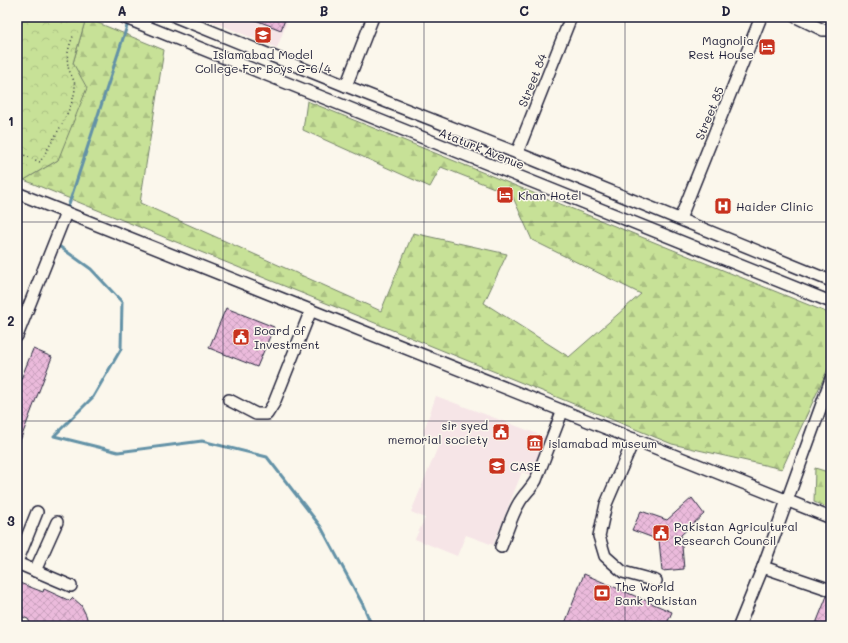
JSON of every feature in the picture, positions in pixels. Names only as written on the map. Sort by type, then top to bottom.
[{"type":"street","name":"Ataturk Avenue","points":[[123,17],[831,302]]},
{"type":"street","name":"Ataturk Avenue","points":[[176,17],[517,153],[831,281]]},
{"type":"street","points":[[346,86],[373,17]]},
{"type":"street","name":"Street 84","points":[[517,153],[571,17]]},
{"type":"street","name":"Street 85","points":[[680,219],[761,17]]},
{"type":"street","points":[[796,17],[823,30],[831,30]]},
{"type":"street","points":[[300,88],[306,69]]},
{"type":"street","points":[[17,193],[562,412],[634,439],[831,518]]},
{"type":"street","points":[[17,336],[66,213]]},
{"type":"street","points":[[229,400],[256,414],[267,414],[274,403],[311,310]]},
{"type":"street","points":[[739,626],[763,567],[831,379]]},
{"type":"street","points":[[501,546],[514,511],[520,500],[531,489],[536,480],[562,412]]},
{"type":"street","points":[[634,439],[606,504],[599,536],[605,556],[623,572],[656,581]]},
{"type":"street","points":[[37,512],[17,563],[71,586]]},
{"type":"street","points":[[35,571],[57,522]]},
{"type":"street","points":[[763,567],[831,590]]},
{"type":"path","points":[[17,152],[40,162],[70,107],[75,87],[67,57],[68,47],[74,34]]},
{"type":"shaded area","name":"Islamabad Model College For Boys G-6/4","points":[[201,17],[289,17],[277,48]]},
{"type":"shaded area","points":[[436,396],[546,437],[532,476],[522,472],[493,545],[466,535],[457,556],[415,539],[425,518],[411,512],[440,442],[423,433]]},
{"type":"green space","points":[[17,17],[86,18],[73,63],[87,88],[58,160],[24,180],[17,177]]},
{"type":"green space","points":[[86,18],[164,50],[140,203],[381,311],[413,233],[507,254],[484,303],[569,357],[641,294],[532,240],[512,195],[441,167],[430,187],[303,130],[307,101],[826,312],[831,329],[831,362],[782,469],[672,444],[24,180],[58,160],[73,63]]},
{"type":"green space","points":[[815,468],[831,473],[831,509],[814,502]]},
{"type":"building","name":"Islamabad Model College For Boys G-6/4","points":[[248,17],[286,17],[281,30]]},
{"type":"building","name":"Board of Investment","points":[[226,308],[274,327],[257,367],[209,348]]},
{"type":"building","points":[[33,349],[52,357],[18,446],[17,389]]},
{"type":"building","name":"Pakistan Agricultural Research Council","points":[[692,498],[704,514],[681,535],[684,569],[662,571],[659,540],[632,530],[641,511],[667,520]]},
{"type":"building","name":"The World Bank Pakistan","points":[[584,574],[672,612],[666,626],[564,626]]},
{"type":"building","points":[[17,582],[43,592],[44,589],[70,601],[73,598],[81,605],[89,626],[32,626],[28,619],[17,615]]},
{"type":"building","points":[[827,596],[831,597],[831,626],[815,626]]},
{"type":"waterway","points":[[67,210],[128,23]]},
{"type":"waterway","points":[[56,244],[91,269],[122,302],[121,349],[93,397],[54,436],[118,452],[202,441],[267,457],[321,527],[363,605],[372,626]]},
{"type":"place","name":"Islamabad Model College For Boys G-6/4","points":[[263,35]]},
{"type":"place","name":"Magnolia Rest House","points":[[767,47]]},
{"type":"place","name":"Khan Hotel","points":[[505,195]]},
{"type":"place","name":"Haider Clinic","points":[[723,206]]},
{"type":"place","name":"Board of Investment","points":[[241,337]]},
{"type":"place","name":"sir syed memorial society","points":[[501,432]]},
{"type":"place","name":"islamabad museum","points":[[535,443]]},
{"type":"place","name":"CASE","points":[[497,466]]},
{"type":"place","name":"Pakistan Agricultural Research Council","points":[[661,533]]},
{"type":"place","name":"The World Bank Pakistan","points":[[602,593]]}]
